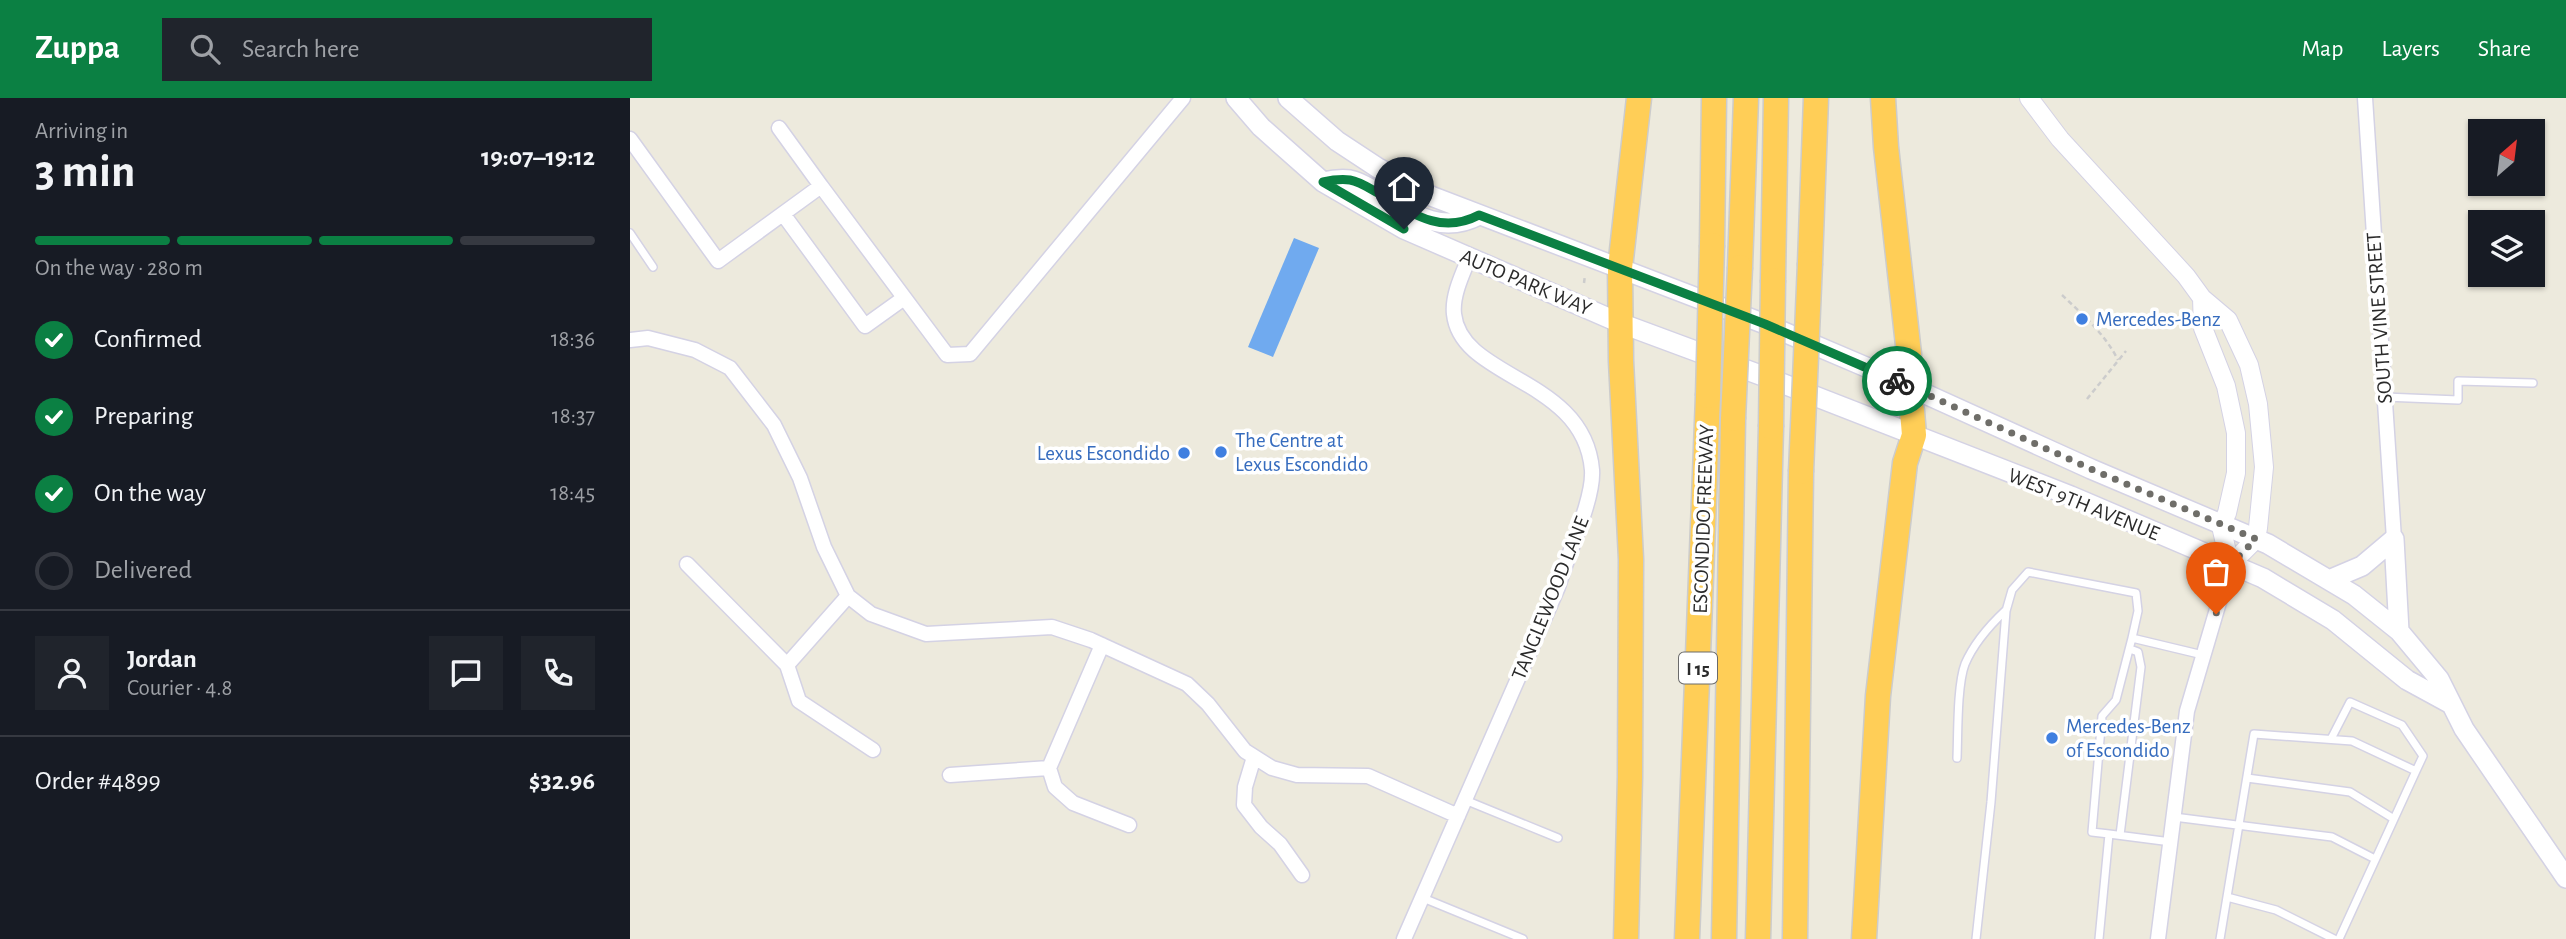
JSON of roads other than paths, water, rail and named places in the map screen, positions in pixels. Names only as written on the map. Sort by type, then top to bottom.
[{"type":"highway","points":[[1626,939],[1631,559],[1620,268],[1639,98]]},
{"type":"highway","name":"ESCONDIDO FREEWAY","points":[[1687,939],[1712,245],[1714,98]]},
{"type":"highway","points":[[1724,939],[1733,419],[1746,98]]},
{"type":"highway","points":[[1758,939],[1776,98]]},
{"type":"highway","points":[[1795,939],[1801,472],[1816,98]]},
{"type":"highway","points":[[1864,939],[1878,695],[1905,463],[1914,435],[1906,385],[1909,354],[1883,98]]},
{"type":"main road","name":"AUTO PARK WAY","points":[[1236,98],[1261,127],[1323,182],[1404,229],[1620,323],[1772,379]]},
{"type":"main road","name":"AUTO PARK WAY","points":[[1288,98],[1323,131],[1378,168],[1431,196],[1765,324]]},
{"type":"main road","points":[[1323,182],[1351,180],[1363,184],[1418,215],[1439,223],[1453,225],[1479,215]]},
{"type":"main road","name":"WEST 9TH AVENUE","points":[[1765,324],[2221,526],[2268,544],[2354,595],[2399,631],[2439,679],[2463,729],[2566,878]]},
{"type":"main road","name":"WEST 9TH AVENUE","points":[[1772,379],[2071,496],[2271,582],[2323,614],[2407,680],[2451,704]]},
{"type":"main road","points":[[2329,580],[2362,566],[2393,539]]},
{"type":"main road","points":[[2393,539],[2399,631]]},
{"type":"street","points":[[779,128],[947,355],[970,354],[1183,98]]},
{"type":"street","points":[[2029,98],[2060,139],[2186,276],[2202,298],[2228,320],[2249,365],[2258,404],[2264,467],[2256,539],[2230,565],[2187,711],[2158,939]]},
{"type":"street","name":"SOUTH VINE STREET","points":[[2365,98],[2393,539]]},
{"type":"street","points":[[630,139],[718,261],[821,187]]},
{"type":"street","points":[[783,214],[864,326],[904,298]]},
{"type":"street","name":"TANGLEWOOD LANE","points":[[1404,939],[1558,587],[1588,502],[1592,471],[1585,440],[1570,416],[1540,392],[1470,348],[1458,331],[1453,313],[1459,283],[1469,258]]},
{"type":"street","points":[[2202,298],[2203,328],[2226,386],[2236,433],[2236,473],[2227,513],[2221,526],[2230,565]]},
{"type":"street","points":[[630,340],[648,338],[695,350],[730,368],[774,425],[800,478],[824,547],[848,596],[871,614],[926,634],[1052,627],[1102,645],[1187,684],[1208,704],[1245,751],[1272,768],[1297,775],[1368,776],[1458,816]]},
{"type":"street","points":[[687,564],[787,665],[799,701],[873,750]]},
{"type":"street","points":[[787,665],[848,596]]},
{"type":"street","points":[[1102,645],[1049,768],[1055,787],[1073,803],[1129,825]]},
{"type":"street","points":[[1254,757],[1245,787],[1244,805],[1302,875]]},
{"type":"street","points":[[950,775],[1049,768]]},
{"type":"lane","points":[[630,233],[653,267]]},
{"type":"lane","points":[[2384,397],[2458,400],[2458,381],[2533,383]]},
{"type":"lane","points":[[1976,939],[1991,802],[2006,611],[2012,590],[2028,572],[2136,593],[2138,611],[2116,700],[2102,716],[2092,832],[2171,842]]},
{"type":"lane","points":[[1957,758],[1964,665],[1980,637],[2006,611]]},
{"type":"lane","points":[[2132,638],[2204,655]]},
{"type":"lane","points":[[2120,835],[2141,667],[2138,652],[2130,649]]},
{"type":"lane","points":[[2227,897],[2276,910],[2337,939],[2424,756],[2402,725],[2350,702],[2331,739]]},
{"type":"lane","points":[[2220,939],[2254,734],[2352,741],[2416,771]]},
{"type":"lane","points":[[2247,778],[2350,792],[2394,819]]},
{"type":"lane","points":[[1465,800],[1558,838]]},
{"type":"lane","points":[[2174,817],[2332,836],[2375,859]]},
{"type":"lane","points":[[2099,939],[2109,834]]},
{"type":"lane","points":[[1422,898],[1523,939]]},
{"type":"water","points":[[1294,238],[1319,248],[1273,357],[1248,347]]},
{"type":"place","name":"Mercedes-Benz","points":[[2082,319]]},
{"type":"place","name":"The Centre at Lexus Escondido","points":[[1221,452]]},
{"type":"place","name":"Lexus Escondido","points":[[1184,453]]},
{"type":"place","name":"Mercedes-Benz of Escondido","points":[[2052,738]]}]
